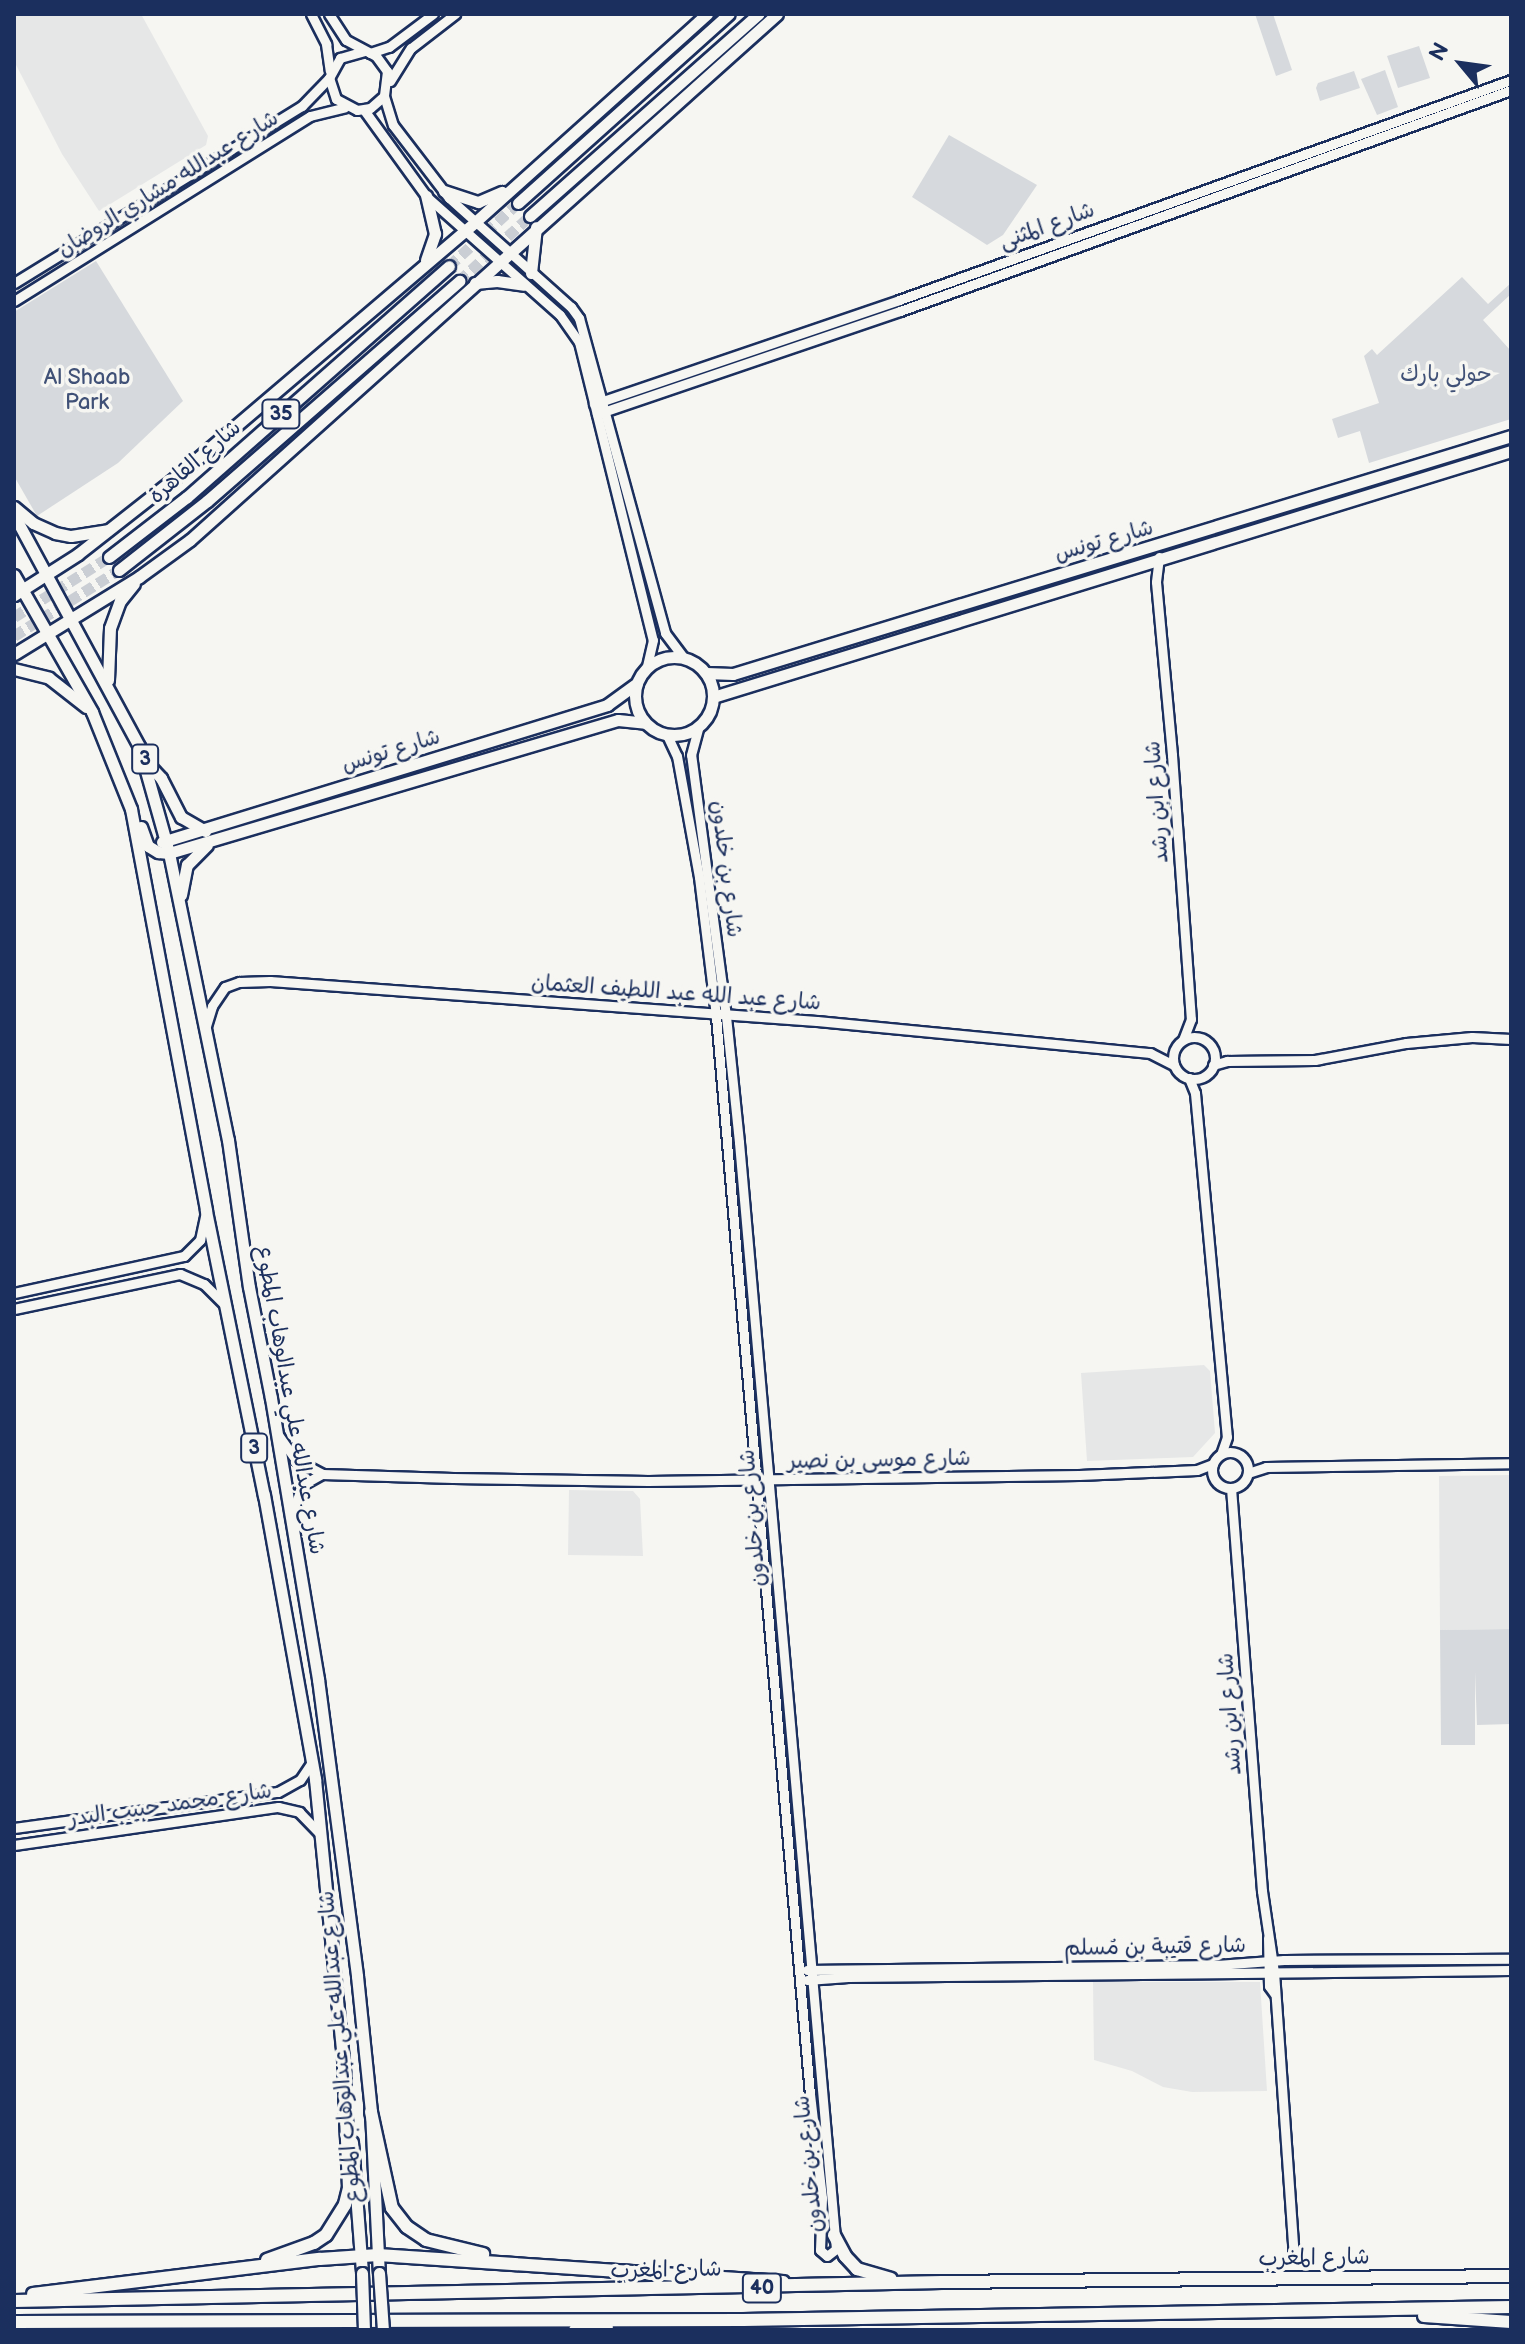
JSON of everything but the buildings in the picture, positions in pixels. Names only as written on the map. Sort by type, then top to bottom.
[{"type":"highway","points":[[243,2269],[314,2243],[326,2235],[345,2204],[349,2188],[344,2068]]},
{"type":"highway","points":[[371,2112],[385,2188],[392,2208],[407,2227],[435,2244],[537,2265]]},
{"type":"highway","points":[[834,2235],[845,2256],[857,2269],[886,2278],[934,2283]]},
{"type":"highway","points":[[14,2299],[378,2255],[696,2273],[820,2287]]},
{"type":"highway","name":"شارع المغرب","points":[[14,2299],[1511,2276]]},
{"type":"highway","name":"40","points":[[14,2322],[743,2320],[1511,2307]]},
{"type":"highway","points":[[1345,2309],[1511,2322]]},
{"type":"highway","points":[[575,2330],[743,2320]]},
{"type":"main road","points":[[19,592],[112,529],[470,227],[707,14]]},
{"type":"main road","points":[[518,203],[729,14]]},
{"type":"main road","points":[[14,654],[139,577],[232,504],[508,253],[533,221],[758,14]]},
{"type":"main road","points":[[531,273],[533,221],[679,105],[777,14]]},
{"type":"main road","points":[[444,191],[478,202],[513,187]]},
{"type":"main road","points":[[424,265],[435,234],[426,196]]},
{"type":"main road","name":"شارع القاهرة","points":[[109,557],[196,488],[449,266]]},
{"type":"main road","name":"شارع القاهرة","points":[[119,570],[207,501],[459,281]]},
{"type":"main road","points":[[475,283],[497,281],[524,285]]},
{"type":"main road","name":"شارع تونس","points":[[706,673],[733,674],[1511,436]]},
{"type":"main road","name":"شارع تونس","points":[[713,697],[1511,451]]},
{"type":"main road","points":[[14,507],[33,523],[57,534],[87,534],[112,529]]},
{"type":"main road","name":"شارع عبدالله علي عبدالوهاب المطوع","points":[[14,515],[73,618],[146,762],[169,853],[228,1140],[249,1287],[318,1679],[371,2112],[383,2330]]},
{"type":"main road","name":"3","points":[[14,575],[19,592],[49,633]]},
{"type":"main road","points":[[108,685],[108,637],[114,616],[139,577]]},
{"type":"main road","name":"شارع عبدالله علي عبدالوهاب المطوع","points":[[49,633],[92,712],[127,795],[312,1762],[362,2256],[364,2330]]},
{"type":"main road","points":[[668,657],[683,657],[706,673],[713,697],[709,714],[699,726],[686,734],[667,735],[645,723],[635,704],[637,683],[647,667],[668,657]]},
{"type":"main road","points":[[781,659],[773,664],[771,670],[781,676]]},
{"type":"main road","points":[[14,669],[49,678],[92,712]]},
{"type":"main road","name":"شارع تونس","points":[[153,850],[169,853],[339,788],[596,708],[615,700],[637,683]]},
{"type":"main road","points":[[591,728],[603,718],[596,708]]},
{"type":"main road","name":"شارع تونس","points":[[153,850],[166,840],[208,837],[321,808],[623,719],[645,723]]},
{"type":"main road","points":[[146,762],[161,778],[181,817],[208,837],[187,865],[179,910]]},
{"type":"main road","points":[[321,808],[318,799],[339,788]]},
{"type":"main road","points":[[127,795],[136,808],[144,838],[153,850],[144,875]]},
{"type":"main road","points":[[1402,2277],[1511,2270]]},
{"type":"street","points":[[311,14],[322,35],[333,95],[345,107],[364,110],[384,96]]},
{"type":"street","points":[[329,14],[346,40],[384,65],[388,84]]},
{"type":"street","points":[[330,76],[340,58],[351,52],[383,50],[433,14]]},
{"type":"street","points":[[455,14],[411,48],[388,84],[384,96],[393,125],[498,262],[560,315],[575,334],[600,408],[665,633],[683,657]]},
{"type":"street","points":[[322,35],[333,38],[335,26]]},
{"type":"street","points":[[402,38],[403,45],[411,48]]},
{"type":"street","name":"شارع عبدالله مشاري الروضان","points":[[14,283],[302,106],[330,76]]},
{"type":"street","name":"شارع المثنى","points":[[600,408],[1511,80]]},
{"type":"street","name":"شارع المثنى","points":[[600,408],[885,317],[1511,90]]},
{"type":"street","points":[[302,106],[309,111],[306,119]]},
{"type":"street","name":"شارع عبدالله مشاري الروضان","points":[[14,301],[306,119],[325,110],[345,107]]},
{"type":"street","points":[[364,110],[426,196],[508,253],[579,318],[653,640],[647,667]]},
{"type":"street","points":[[381,135],[385,128],[393,125]]},
{"type":"street","points":[[174,184],[183,187],[181,195]]},
{"type":"street","name":"شارع ابن رشد","points":[[1159,557],[1156,582],[1191,1019],[1201,1038]]},
{"type":"street","points":[[1138,564],[1156,582]]},
{"type":"street","name":"شارع بن خلدون","points":[[699,726],[691,755],[721,1016],[805,1975],[822,2198],[820,2250],[830,2256],[836,2249],[805,1975]]},
{"type":"street","name":"شارع بن خلدون","points":[[667,735],[677,756],[721,1016]]},
{"type":"street","name":"شارع عبد الله عبد اللطيف العثمان","points":[[204,1033],[218,995],[229,984],[239,982],[817,1021],[1150,1053],[1174,1065]]},
{"type":"street","name":"شارع ابن رشد","points":[[1183,1040],[1191,1019]]},
{"type":"street","points":[[1194,1078],[1213,1065],[1227,1061],[1315,1060],[1406,1043],[1472,1037],[1511,1039]]},
{"type":"street","points":[[1194,1078],[1174,1065],[1175,1048],[1183,1040],[1201,1038],[1211,1047],[1213,1065]]},
{"type":"street","points":[[1194,1078],[1227,1437],[1221,1454],[1213,1464],[1213,1476],[1220,1485],[1231,1488],[1242,1484],[1248,1473],[1246,1460]]},
{"type":"street","points":[[14,1293],[188,1254],[198,1244],[206,1211]]},
{"type":"street","points":[[171,1259],[178,1265],[175,1275]]},
{"type":"street","points":[[14,1309],[175,1275],[192,1276],[210,1288],[225,1306]]},
{"type":"street","points":[[82,1280],[80,1285],[85,1295]]},
{"type":"street","points":[[63,1299],[68,1288],[64,1283]]},
{"type":"street","points":[[277,1433],[296,1460],[322,1474]]},
{"type":"street","points":[[1227,1437],[1236,1452],[1246,1460],[1266,1467]]},
{"type":"street","points":[[1221,1454],[1236,1452]]},
{"type":"street","points":[[1248,1473],[1266,1467],[1511,1463]]},
{"type":"street","name":"شارع موسى بن نصير","points":[[322,1474],[762,1480],[1197,1470],[1213,1464]]},
{"type":"street","name":"شارع موسى بن نصير","points":[[1197,1470],[1213,1476]]},
{"type":"street","points":[[289,1519],[302,1485],[322,1474]]},
{"type":"street","name":"شارع ابن رشد","points":[[1231,1488],[1294,2257]]},
{"type":"street","name":"شارع محمد حبيب البدر","points":[[19,1828],[278,1792],[300,1780],[312,1762]]},
{"type":"street","points":[[278,1792],[282,1797],[278,1807]]},
{"type":"street","points":[[189,1805],[186,1815],[190,1819]]},
{"type":"street","name":"شارع محمد حبيب البدر","points":[[14,1845],[278,1807],[299,1812],[320,1834]]},
{"type":"street","points":[[167,1809],[168,1822]]},
{"type":"street","points":[[19,1828],[28,1843]]},
{"type":"street","name":"شارع قتيبة بن مُسلم","points":[[805,1975],[1511,1959]]},
{"type":"street","name":"شارع قتيبة بن مُسلم","points":[[1270,1966],[1511,1970]]},
{"type":"shaded area","points":[[14,14],[141,14],[208,136],[206,145],[99,211],[62,154],[14,61]]},
{"type":"shaded area","points":[[1204,1365],[1210,1371],[1215,1433],[1193,1457],[1087,1461],[1081,1373]]},
{"type":"shaded area","points":[[1511,1475],[1511,1629],[1440,1630],[1439,1476]]},
{"type":"shaded area","points":[[569,1490],[633,1491],[640,1499],[643,1556],[568,1555]]},
{"type":"shaded area","points":[[1093,1982],[1260,1982],[1267,2091],[1192,2092],[1163,2087],[1132,2071],[1094,2060]]},
{"type":"green space","points":[[1255,14],[1273,14],[1292,70],[1276,76]]},
{"type":"green space","points":[[1419,46],[1430,78],[1398,88],[1387,56]]},
{"type":"green space","points":[[1385,70],[1398,107],[1377,115],[1361,79]]},
{"type":"green space","points":[[1354,71],[1360,88],[1320,101],[1316,88],[1318,83]]},
{"type":"green space","points":[[949,135],[1037,185],[1003,235],[987,245],[912,197]]},
{"type":"green space","name":"Al Shaab Park","points":[[96,261],[183,401],[118,463],[37,516],[14,476],[14,312]]},
{"type":"green space","name":"حولي بارك","points":[[1462,277],[1488,304],[1511,283],[1511,294],[1483,320],[1511,351],[1511,419],[1369,463],[1360,431],[1338,438],[1332,419],[1379,403],[1364,356],[1372,349],[1377,355]]},
{"type":"green space","points":[[1511,1629],[1511,1724],[1477,1725],[1475,1672],[1475,1745],[1441,1745],[1440,1630]]},
{"type":"tunnel","points":[[449,266],[518,203]]},
{"type":"tunnel","points":[[459,281],[530,216]]},
{"type":"tunnel","points":[[14,617],[109,557]]},
{"type":"tunnel","points":[[14,636],[119,570]]}]
